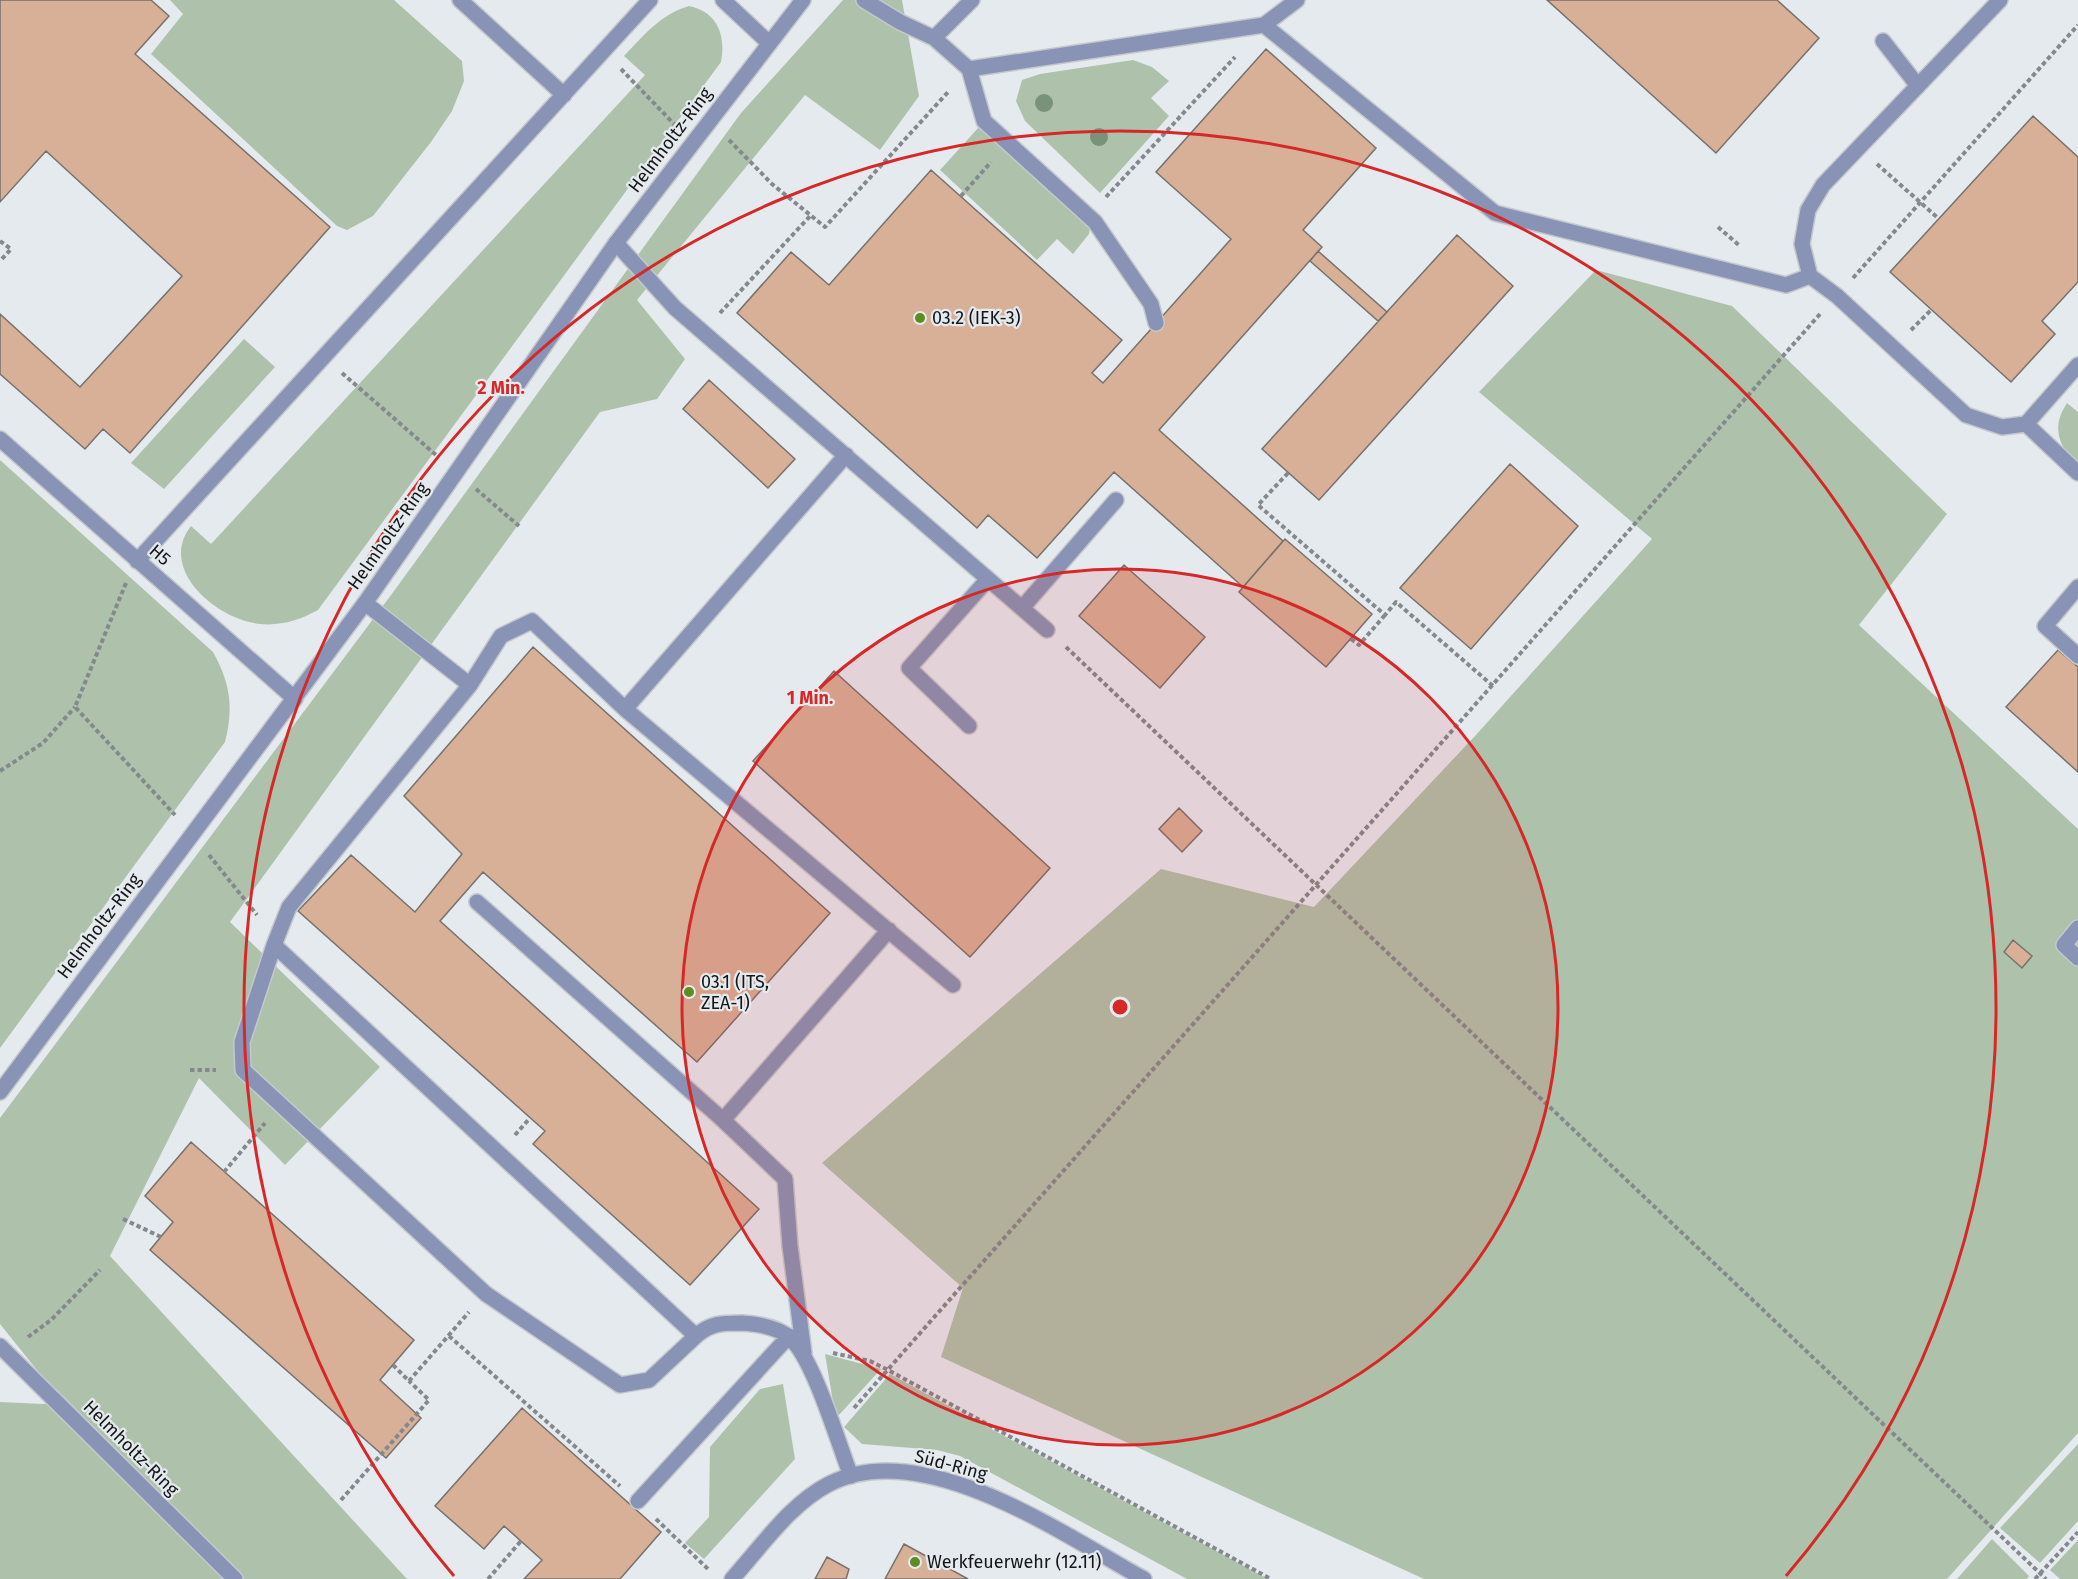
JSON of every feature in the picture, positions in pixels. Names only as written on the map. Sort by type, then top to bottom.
[{"type":"street","points":[[460,0],[564,95]]},
{"type":"street","points":[[137,561],[650,0]]},
{"type":"street","points":[[723,0],[769,43]]},
{"type":"street","name":"Helmholtz-Ring","points":[[0,1092],[365,603],[616,243],[803,0]]},
{"type":"street","points":[[864,0],[900,22],[934,38],[969,69],[984,121],[1089,216],[1151,304],[1156,323]]},
{"type":"street","points":[[934,38],[972,0]]},
{"type":"street","points":[[969,69],[1263,25],[1297,0]]},
{"type":"street","points":[[2000,0],[1823,185],[1808,210],[1802,244],[1810,276],[1837,296],[1966,415],[2002,427],[2026,424],[2078,365]]},
{"type":"street","points":[[1263,25],[1495,213],[1786,285],[1810,276]]},
{"type":"street","points":[[1883,41],[1918,86]]},
{"type":"street","points":[[616,243],[675,308],[1047,630]]},
{"type":"street","points":[[2026,424],[2078,473]]},
{"type":"street","name":"H5","points":[[0,439],[295,699]]},
{"type":"street","points":[[625,709],[846,456]]},
{"type":"street","points":[[1022,608],[1116,500]]},
{"type":"street","points":[[969,726],[909,668],[988,579]]},
{"type":"street","points":[[2078,587],[2045,626],[2078,656]]},
{"type":"street","points":[[365,603],[470,686]]},
{"type":"street","points":[[804,1353],[789,1336],[770,1327],[751,1323],[723,1323],[706,1326],[649,1380],[620,1385],[486,1294],[243,1070],[242,1042],[289,907],[470,686],[501,636],[532,621],[625,709],[953,985]]},
{"type":"street","points":[[477,902],[723,1120],[785,1179],[790,1246],[804,1353],[851,1476]]},
{"type":"street","points":[[2078,928],[2064,945],[2078,958]]},
{"type":"street","points":[[723,1120],[890,930]]},
{"type":"street","points":[[275,942],[696,1336]]},
{"type":"street","points":[[638,1501],[789,1336]]},
{"type":"street","name":"Helmholtz-Ring","points":[[3,1349],[235,1579]]},
{"type":"street","name":"Süd-Ring","points":[[732,1579],[789,1515],[809,1497],[830,1483],[851,1476],[897,1471],[929,1475],[965,1484],[996,1498],[1144,1579]]},
{"type":"path","points":[[1089,216],[1263,25]]},
{"type":"path","points":[[834,1431],[2078,25]]},
{"type":"path","points":[[604,51],[692,143]]},
{"type":"path","points":[[709,120],[772,184],[825,227],[969,69]]},
{"type":"path","points":[[961,196],[1008,143]]},
{"type":"path","points":[[1859,148],[1939,219]]},
{"type":"path","points":[[703,331],[811,215]]},
{"type":"path","points":[[0,241],[11,249],[0,261]]},
{"type":"path","points":[[324,357],[519,526]]},
{"type":"path","points":[[1288,473],[1258,505],[1385,615]]},
{"type":"path","points":[[0,771],[43,743],[75,707],[137,561]]},
{"type":"path","points":[[1351,639],[1359,645],[1396,602],[1493,686]]},
{"type":"path","points":[[1047,630],[2046,1579]]},
{"type":"path","points":[[75,707],[193,834],[275,942]]},
{"type":"path","points":[[224,1172],[280,1104]]},
{"type":"path","points":[[123,1219],[161,1237]]},
{"type":"path","points":[[3,1349],[51,1320],[100,1270]]},
{"type":"path","points":[[410,1381],[486,1294]]},
{"type":"path","points":[[449,1336],[638,1501],[710,1571]]},
{"type":"path","points":[[804,1353],[826,1352],[870,1360],[1271,1579]]},
{"type":"path","points":[[341,1500],[429,1400],[393,1365]]},
{"type":"path","points":[[2035,1579],[2078,1532]]},
{"type":"path","points":[[488,1579],[521,1541]]},
{"type":"green space","points":[[170,0],[394,0],[462,61],[464,81],[452,111],[431,142],[373,216],[347,230],[337,226],[151,54],[183,14]]},
{"type":"green space","points":[[843,0],[902,0],[919,96],[880,150],[805,95],[637,300],[685,359],[657,399],[600,412],[230,922],[380,1067],[285,1165],[199,1078],[110,1256],[407,1579],[0,1579],[0,1402],[65,1405],[0,1324],[0,1118],[394,591],[741,113]]},
{"type":"green space","points":[[689,6],[707,14],[718,26],[722,43],[721,62],[318,610],[290,622],[260,624],[226,613],[210,603],[187,575],[181,559],[182,542],[191,526],[211,544],[645,75],[624,56],[661,20]]},
{"type":"green space","points":[[1133,60],[1152,67],[1169,81],[1151,98],[1169,116],[1100,193],[1025,121],[1016,101],[1022,80],[1040,74]]},
{"type":"green space","points":[[979,127],[1090,227],[1089,234],[1073,254],[1057,239],[1037,260],[940,170]]},
{"type":"green space","points":[[1596,270],[1732,306],[1947,514],[1859,625],[2078,829],[2078,1433],[1947,1579],[1424,1579],[941,1357],[963,1288],[822,1163],[1161,869],[1314,907],[1475,736],[1652,539],[1479,392]]},
{"type":"green space","points":[[244,339],[275,367],[164,489],[131,463]]},
{"type":"green space","points":[[2067,403],[2078,412],[2078,465],[2066,451],[2059,436],[2059,420]]},
{"type":"green space","points":[[0,460],[213,652],[227,685],[230,706],[225,742],[0,1048]]},
{"type":"green space","points":[[825,1354],[881,1369],[838,1416],[833,1402]]},
{"type":"green space","points":[[890,1374],[1268,1579],[1187,1579],[960,1456],[937,1450],[862,1444],[844,1427]]},
{"type":"green space","points":[[783,1384],[795,1459],[704,1559],[685,1543],[709,1517],[710,1447],[760,1389]]},
{"type":"green space","points":[[2078,1444],[2078,1521],[2040,1563],[2000,1528]]},
{"type":"green space","points":[[1992,1539],[2029,1576],[2027,1579],[1957,1579]]},
{"type":"green space","points":[[2078,1540],[2078,1579],[2060,1579],[2050,1570]]},
{"type":"building","points":[[0,0],[151,0],[169,16],[135,54],[330,227],[130,453],[103,429],[85,449],[0,374],[0,314],[80,387],[182,276],[46,151],[0,202]]},
{"type":"building","points":[[1547,0],[1777,0],[1819,38],[1716,153]]},
{"type":"building","name":"03.2 (IEK-3)","points":[[1266,49],[1376,148],[1303,230],[1322,247],[1159,430],[1283,541],[1243,587],[1114,472],[1037,558],[988,515],[977,528],[737,313],[791,252],[829,285],[931,170],[1122,340],[1092,373],[1103,383],[1231,239],[1156,172]]},
{"type":"building","points":[[2033,116],[2078,157],[2078,282],[2042,321],[2055,334],[2011,382],[1890,272]]},
{"type":"building","points":[[1457,235],[1513,286],[1319,500],[1262,449]]},
{"type":"building","points":[[1318,251],[1387,312],[1378,321],[1310,261]]},
{"type":"building","points":[[709,380],[795,459],[768,488],[683,409]]},
{"type":"building","points":[[1510,464],[1578,526],[1471,649],[1400,588]]},
{"type":"building","points":[[1285,539],[1372,614],[1326,667],[1239,592]]},
{"type":"building","points":[[1124,565],[1205,637],[1160,688],[1079,616]]},
{"type":"building","name":"03.1 (ITS, ZEA-1)","points":[[533,647],[830,913],[697,1062],[483,872],[440,921],[759,1209],[690,1285],[533,1144],[545,1131],[298,911],[351,855],[415,912],[462,854],[404,796]]},
{"type":"building","points":[[2058,650],[2078,667],[2078,772],[2006,707]]},
{"type":"building","points":[[834,671],[1050,868],[970,957],[753,761]]},
{"type":"building","points":[[1179,808],[1202,831],[1182,852],[1159,829]]},
{"type":"building","points":[[2013,940],[2032,956],[2022,968],[2004,952]]},
{"type":"building","points":[[191,1142],[414,1340],[380,1380],[421,1418],[386,1458],[150,1250],[173,1222],[145,1196]]},
{"type":"building","points":[[522,1408],[661,1532],[620,1579],[524,1579],[542,1560],[504,1526],[484,1549],[435,1506]]},
{"type":"building","name":"Werkfeuerwehr (12.11)","points":[[904,1544],[968,1579],[885,1579]]},
{"type":"building","points":[[827,1557],[849,1569],[846,1579],[815,1579]]},
{"type":"place","name":"03.2 (IEK-3)","points":[[920,318]]},
{"type":"place","name":"03.1 (ITS, ZEA-1)","points":[[689,992]]},
{"type":"place","name":"Werkfeuerwehr (12.11)","points":[[915,1562]]}]
